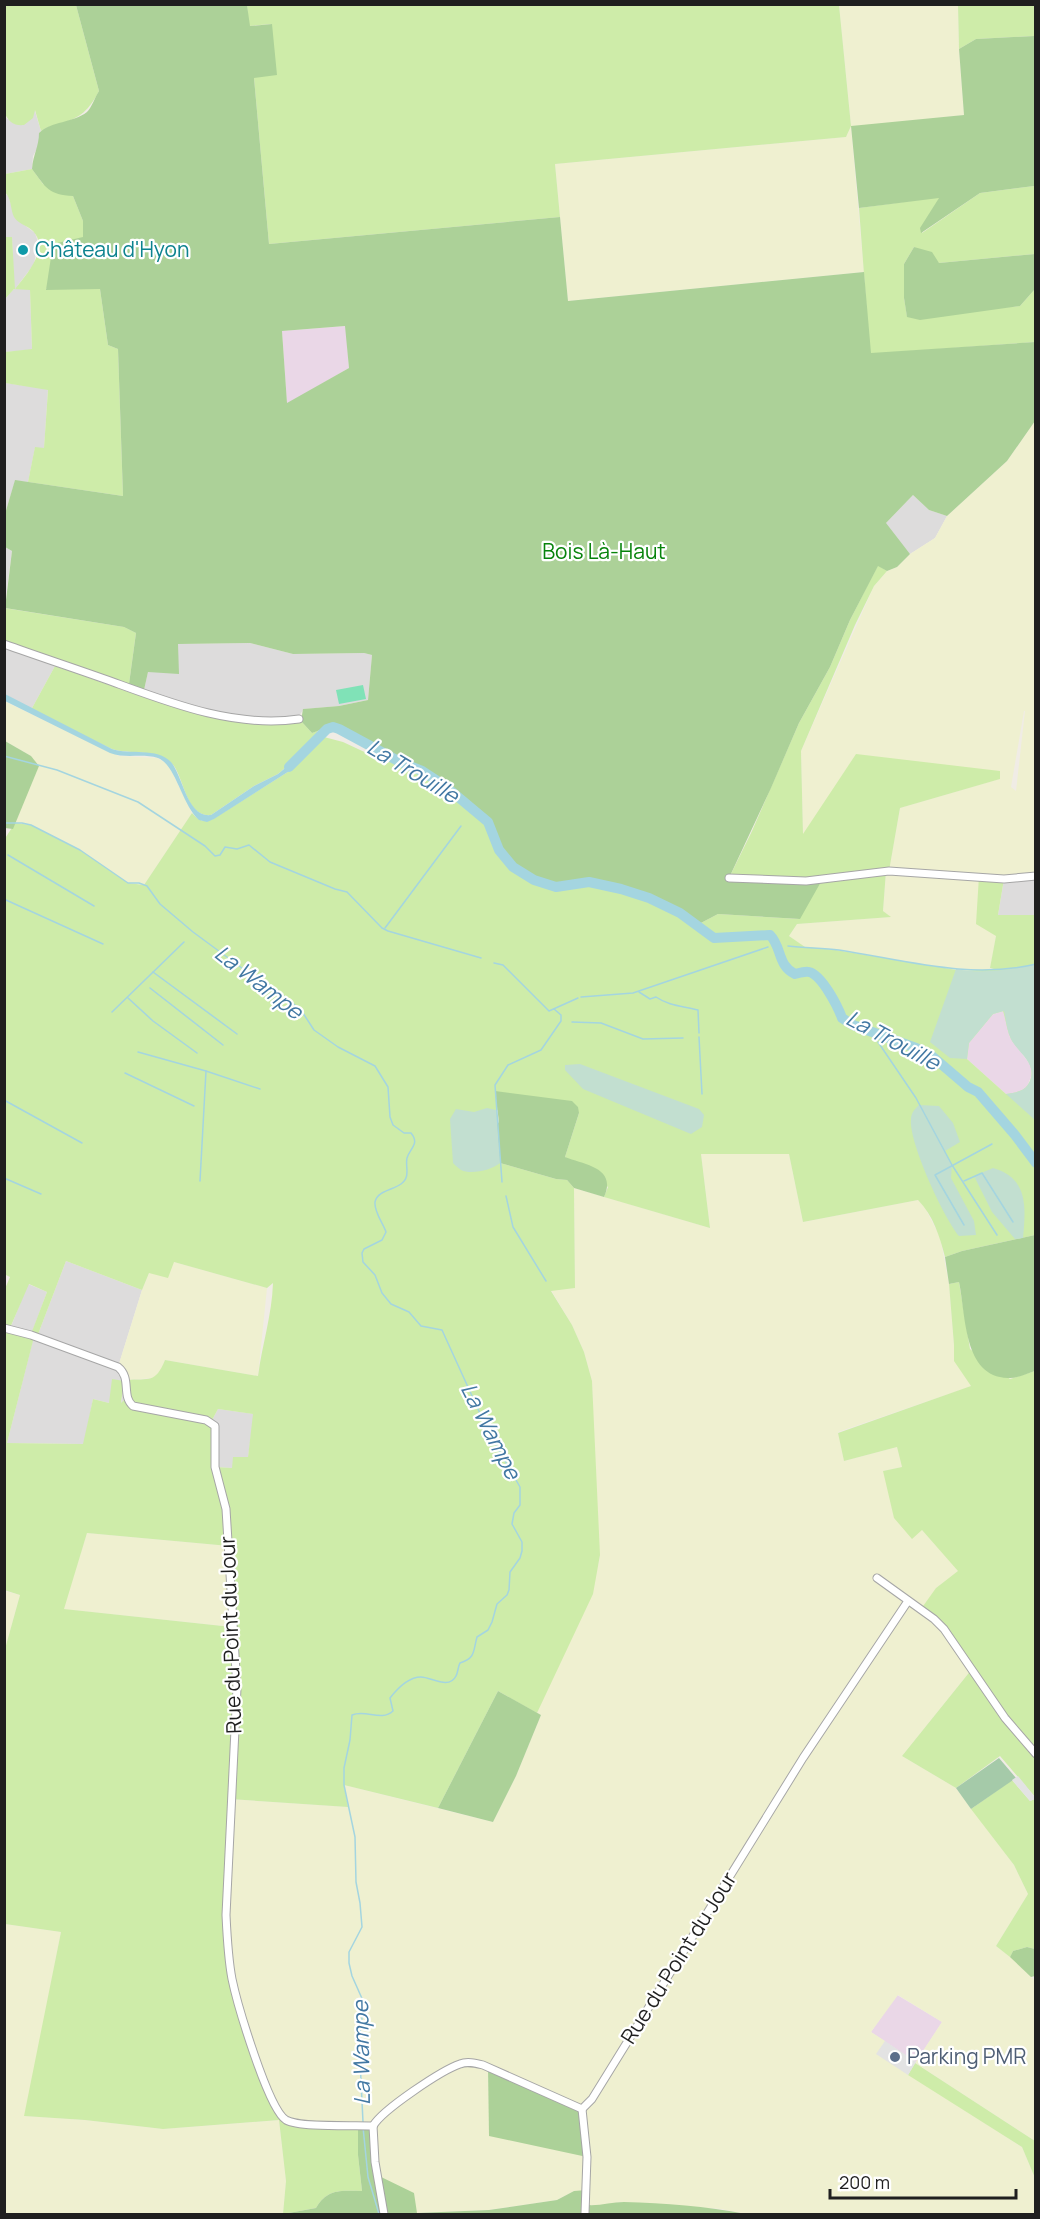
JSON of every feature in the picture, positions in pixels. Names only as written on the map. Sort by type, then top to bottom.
[{"type":"street","points":[[4,644],[164,701],[212,714],[256,722],[299,719]]},
{"type":"street","points":[[729,878],[806,881],[889,871],[1004,879],[1035,876]]},
{"type":"street","name":"Rue du Point du Jour","points":[[4,1328],[34,1336],[118,1367],[125,1377],[127,1397],[133,1406],[206,1420],[215,1426],[214,1467],[227,1515],[237,1688],[226,1892],[227,1941],[232,1979],[251,2044],[270,2094],[281,2115],[294,2122],[371,2126]]},
{"type":"street","points":[[877,1578],[945,1629],[1005,1718],[1035,1754]]},
{"type":"street","name":"Rue du Point du Jour","points":[[582,2109],[592,2099],[803,1758],[908,1601]]},
{"type":"street","points":[[384,2214],[371,2126],[394,2104],[465,2062],[483,2065],[582,2109],[587,2157],[585,2213]]},
{"type":"shaded area","points":[[34,108],[41,131],[39,145],[33,156],[32,169],[5,174],[4,114],[7,119]]},
{"type":"shaded area","points":[[4,192],[9,197],[15,218],[35,233],[38,242],[34,264],[15,289],[30,289],[32,350],[5,352],[5,299],[14,289],[12,237],[5,237]]},
{"type":"shaded area","points":[[346,326],[349,368],[287,404],[282,331]]},
{"type":"shaded area","points":[[5,383],[48,389],[44,449],[35,448],[28,482],[15,481],[5,514]]},
{"type":"shaded area","points":[[913,495],[929,510],[947,516],[935,538],[910,554],[885,524]]},
{"type":"shaded area","points":[[5,547],[12,551],[6,596],[5,596]]},
{"type":"shaded area","points":[[250,643],[293,654],[364,653],[372,655],[368,700],[339,706],[304,709],[298,717],[276,721],[218,714],[144,690],[148,672],[178,644]]},
{"type":"shaded area","points":[[4,647],[55,666],[31,710],[5,694]]},
{"type":"shaded area","points":[[1035,876],[1035,915],[998,915],[1004,879]]},
{"type":"shaded area","points":[[1004,1011],[1010,1037],[1031,1066],[1032,1074],[1027,1087],[1021,1092],[1006,1094],[967,1059],[969,1043],[993,1014]]},
{"type":"shaded area","points":[[66,1261],[142,1290],[118,1367],[123,1371],[127,1397],[121,1404],[124,1381],[109,1403],[93,1399],[84,1444],[7,1443],[34,1336],[37,1337]]},
{"type":"shaded area","points":[[28,1284],[47,1292],[31,1335],[10,1329]]},
{"type":"shaded area","points":[[218,1409],[254,1414],[248,1457],[232,1468],[215,1467],[211,1422]]},
{"type":"shaded area","points":[[1018,1776],[1035,1799],[1030,1801],[1012,1780]]},
{"type":"shaded area","points":[[897,1995],[942,2022],[916,2062],[871,2032]]},
{"type":"shaded area","name":"Parking PMR","points":[[885,2041],[916,2062],[908,2075],[876,2054]]},
{"type":"green space","points":[[5,5],[76,5],[99,91],[88,108],[79,116],[41,131],[35,110],[33,118],[24,125],[15,124],[5,114]]},
{"type":"green space","name":"Bois Là-Haut","points":[[76,5],[247,5],[250,26],[272,24],[277,75],[254,78],[269,244],[560,217],[568,301],[864,272],[871,353],[1035,342],[1035,421],[1007,461],[947,516],[929,510],[913,495],[886,523],[910,554],[897,567],[887,571],[878,566],[850,620],[830,667],[799,723],[729,878],[822,880],[800,919],[718,914],[697,925],[680,913],[649,898],[621,889],[589,882],[556,887],[534,880],[513,867],[499,850],[488,822],[445,785],[422,771],[400,762],[355,734],[334,725],[312,733],[301,721],[303,709],[339,706],[368,700],[372,655],[364,653],[293,654],[250,643],[178,644],[179,674],[148,672],[144,690],[129,684],[136,633],[124,627],[5,608],[12,551],[5,547],[5,514],[15,480],[123,496],[118,349],[108,345],[100,289],[46,290],[53,244],[83,237],[83,221],[73,196],[53,192],[32,169],[39,133],[50,126],[87,112],[99,91]],"holes":[[[345,326],[349,368],[287,403],[282,331]]]},
{"type":"green space","points":[[247,5],[839,5],[851,126],[846,137],[555,164],[560,217],[269,244],[254,78],[272,24],[249,26]]},
{"type":"green space","points":[[839,5],[958,5],[964,115],[851,127],[864,272],[568,301],[555,164],[846,137],[851,126]]},
{"type":"green space","points":[[958,5],[1035,5],[1035,45],[1034,36],[976,39],[959,49]]},
{"type":"green space","points":[[1034,36],[1034,186],[980,193],[921,233],[920,228],[939,198],[859,208],[851,126],[964,115],[959,49],[976,39]]},
{"type":"green space","points":[[1034,156],[1035,254],[939,263],[914,247],[904,264],[904,298],[907,316],[1020,306],[1035,289],[1035,342],[870,354],[859,208],[940,197],[922,233],[980,193],[1034,186]]},
{"type":"green space","points":[[32,169],[43,184],[73,196],[83,221],[84,237],[46,289],[100,289],[108,345],[118,349],[123,496],[28,482],[35,447],[44,448],[48,390],[5,383],[5,352],[32,349],[30,290],[14,289],[5,299],[5,237],[12,237],[15,289],[34,262],[39,246],[38,238],[33,231],[14,217],[5,192],[5,174]]},
{"type":"green space","points":[[914,247],[932,252],[939,263],[1035,254],[1035,289],[1020,306],[920,320],[907,317],[904,298],[904,264]]},
{"type":"green space","points":[[1035,421],[1035,876],[979,876],[996,936],[990,970],[963,971],[836,950],[804,947],[789,936],[797,924],[890,917],[883,911],[886,871],[889,870],[900,808],[999,779],[999,771],[803,835],[801,751],[874,586],[887,571],[897,567],[910,554],[935,538],[947,516],[1007,461]],"holes":[[[1025,711],[1016,791],[1011,787]]]},
{"type":"green space","points":[[878,565],[887,571],[874,586],[855,625],[801,751],[803,834],[856,754],[1000,771],[1000,779],[900,808],[889,871],[886,871],[883,911],[891,917],[797,924],[789,936],[805,947],[963,971],[994,969],[990,968],[996,936],[976,924],[979,876],[1004,879],[998,915],[1035,915],[1035,1235],[945,1257],[932,1219],[918,1200],[803,1222],[789,1154],[701,1154],[710,1228],[604,1197],[608,1187],[565,1157],[579,1113],[496,1110],[499,1122],[497,1124],[500,1163],[567,1180],[574,1188],[575,1288],[551,1291],[572,1325],[584,1352],[592,1381],[600,1555],[593,1594],[537,1713],[498,1691],[438,1808],[344,1785],[348,1807],[230,1799],[227,1881],[232,1979],[270,2094],[286,2119],[358,2126],[362,2191],[336,2192],[325,2197],[316,2208],[283,2214],[286,2181],[279,2120],[163,2129],[24,2116],[61,1932],[5,1924],[5,1649],[20,1595],[4,1590],[4,1291],[10,1277],[4,1274],[4,840],[15,823],[31,825],[80,850],[128,883],[144,885],[192,813],[202,820],[213,819],[294,768],[300,760],[296,758],[278,774],[254,786],[211,815],[203,814],[191,805],[174,766],[168,760],[154,754],[112,749],[31,710],[55,666],[145,698],[208,715],[239,721],[270,723],[301,721],[312,733],[317,731],[324,737],[343,742],[388,763],[392,757],[445,786],[488,822],[499,850],[556,887],[588,882],[615,886],[660,903],[697,925],[718,914],[799,919],[729,878],[799,723],[830,667],[850,620]],"holes":[[[1003,1011],[1008,1033],[1031,1068],[1030,1081],[1020,1091],[1006,1094],[967,1059],[969,1043],[993,1014]],[[66,1261],[142,1290],[149,1273],[168,1278],[174,1262],[267,1288],[273,1283],[271,1307],[258,1376],[165,1360],[155,1376],[126,1380],[127,1397],[121,1403],[124,1381],[112,1379],[109,1403],[93,1399],[83,1444],[7,1443],[34,1337],[37,1337]],[[29,1284],[47,1292],[31,1334],[10,1328]],[[218,1409],[253,1414],[248,1457],[233,1457],[232,1468],[215,1467],[211,1422]],[[87,1533],[229,1546],[232,1627],[64,1609]]]},
{"type":"green space","points":[[4,608],[124,627],[136,633],[129,684],[5,641]]},
{"type":"green space","points":[[363,685],[366,699],[339,704],[336,690]]},
{"type":"green space","points":[[4,701],[119,756],[157,758],[168,764],[192,813],[144,885],[128,883],[80,850],[31,825],[15,823],[31,756],[5,741]]},
{"type":"green space","points":[[5,741],[31,756],[39,766],[13,829],[5,828]]},
{"type":"green space","points":[[1036,964],[1035,1120],[1006,1094],[1023,1089],[1028,1085],[1032,1075],[1029,1064],[1010,1036],[1004,1011],[993,1014],[969,1043],[967,1059],[950,1058],[930,1042],[956,969],[996,971]]},
{"type":"green space","points":[[580,1064],[699,1109],[704,1115],[702,1127],[691,1134],[583,1089],[565,1070],[565,1065]]},
{"type":"green space","points":[[495,1091],[572,1101],[578,1107],[579,1113],[565,1157],[597,1169],[603,1174],[607,1187],[604,1197],[574,1188],[567,1180],[500,1163],[497,1123],[499,1122]]},
{"type":"green space","points":[[919,1105],[939,1106],[953,1123],[960,1142],[945,1151],[952,1165],[951,1178],[974,1221],[976,1235],[959,1236],[945,1214],[921,1162],[911,1120],[914,1110]]},
{"type":"green space","points":[[487,1108],[496,1110],[499,1122],[497,1124],[500,1163],[481,1171],[461,1170],[453,1163],[450,1119],[456,1109],[474,1112]]},
{"type":"green space","points":[[701,1154],[789,1154],[803,1222],[918,1200],[924,1206],[940,1237],[949,1284],[954,1345],[972,1386],[838,1432],[844,1461],[897,1447],[902,1467],[883,1471],[922,1530],[959,1571],[936,1588],[934,1619],[972,1669],[902,1756],[956,1788],[1014,1865],[1028,1894],[996,1946],[1021,1965],[1035,1981],[1035,2141],[915,2063],[942,2022],[898,1995],[871,2032],[885,2041],[877,2054],[1022,2147],[1035,2178],[1035,2214],[746,2214],[721,2209],[620,2202],[602,2206],[587,2205],[574,2191],[557,2200],[489,2210],[417,2213],[377,2175],[305,2123],[281,2115],[242,2016],[227,1941],[230,1799],[348,1807],[344,1785],[493,1822],[516,1776],[541,1715],[537,1713],[598,1566],[600,1556],[512,1567],[595,1486],[592,1381],[584,1352],[572,1325],[551,1290],[575,1288],[574,1188],[710,1228]]},
{"type":"green space","points":[[993,1168],[1013,1179],[1019,1186],[1024,1204],[1023,1238],[1015,1239],[992,1212],[974,1176]]},
{"type":"green space","points":[[1035,1235],[1035,1371],[1011,1378],[993,1375],[982,1367],[969,1342],[959,1282],[949,1284],[945,1257]]},
{"type":"green space","points":[[174,1262],[267,1288],[258,1376],[165,1360],[159,1375],[155,1378],[126,1380],[118,1367],[142,1290],[149,1273]]},
{"type":"green space","points":[[959,1282],[970,1349],[1010,1379],[1035,1371],[1035,1797],[1000,1756],[956,1788],[902,1756],[972,1669],[951,1637],[921,1609],[936,1588],[958,1571],[922,1530],[912,1539],[894,1518],[883,1471],[902,1467],[897,1447],[844,1461],[838,1433],[971,1386],[954,1361],[949,1284]]},
{"type":"green space","points":[[87,1533],[229,1546],[233,1627],[63,1609]]},
{"type":"green space","points":[[5,1591],[20,1595],[5,1649]]},
{"type":"green space","points":[[498,1691],[541,1715],[516,1776],[493,1822],[438,1808]]},
{"type":"green space","points":[[999,1758],[1016,1778],[971,1809],[956,1788]]},
{"type":"green space","points":[[1012,1780],[1030,1801],[1035,1799],[1035,1949],[1027,1947],[1013,1951],[1010,1957],[996,1946],[1028,1894],[1014,1865],[971,1809]]},
{"type":"green space","points":[[5,1924],[61,1932],[25,2116],[163,2129],[279,2120],[286,2181],[283,2214],[5,2214]]},
{"type":"green space","points":[[1027,1947],[1035,1949],[1035,1976],[1031,1977],[1010,1957],[1013,1951]]},
{"type":"green space","points":[[915,2063],[1035,2141],[1035,2178],[1022,2147],[908,2075]]},
{"type":"green space","points":[[488,2067],[582,2109],[587,2157],[489,2136]]},
{"type":"green space","points":[[358,2126],[373,2126],[377,2175],[414,2193],[417,2213],[489,2210],[557,2200],[574,2191],[587,2190],[587,2205],[624,2202],[655,2203],[746,2214],[283,2214],[316,2208],[325,2197],[336,2192],[362,2191]]},
{"type":"water","points":[[5,694],[112,749],[158,754],[165,757],[175,768],[191,803],[203,814],[211,815],[254,786],[278,774],[297,758],[300,760],[294,768],[207,822],[199,820],[193,813],[170,769],[158,758],[110,753],[5,701]]},
{"type":"waterway","name":"La Trouille","points":[[289,767],[327,729],[333,727],[339,729],[400,762],[422,771],[445,786],[488,822],[499,850],[513,867],[534,880],[556,887],[589,882],[649,898],[680,913],[714,938],[770,935],[785,966],[795,974],[804,972],[814,974],[833,999],[842,1018],[853,1025],[916,1048],[933,1057],[968,1087],[978,1092],[1036,1163]]},
{"type":"waterway","points":[[4,756],[57,770],[138,802],[205,846],[215,856],[220,855],[225,847],[237,849],[249,845],[270,862],[347,892],[382,928],[388,931],[481,958]]},
{"type":"waterway","name":"La Wampe","points":[[4,823],[31,825],[80,850],[128,883],[147,886],[160,904],[193,932],[250,974],[270,985],[301,1010],[314,1030],[338,1047],[375,1066],[388,1087],[390,1117],[393,1125],[404,1133],[411,1133],[415,1140],[407,1158],[407,1175],[404,1181],[376,1198],[376,1210],[386,1232],[382,1240],[364,1249],[363,1262],[375,1275],[382,1293],[391,1304],[409,1312],[421,1326],[442,1330],[488,1431],[520,1487],[520,1505],[514,1513],[512,1524],[522,1542],[520,1558],[510,1572],[507,1595],[497,1604],[488,1630],[477,1637],[469,1659],[460,1663],[456,1676],[449,1682],[421,1677],[407,1681],[390,1698],[393,1711],[388,1714],[352,1715],[344,1768],[344,1785],[355,1837],[356,1882],[362,1927],[349,1952],[349,1963],[364,2003],[359,2040],[363,2122]]},
{"type":"waterway","points":[[385,928],[461,826]]},
{"type":"waterway","points":[[8,855],[94,906]]},
{"type":"waterway","points":[[6,900],[103,944]]},
{"type":"waterway","points":[[112,1012],[184,942]]},
{"type":"waterway","points":[[788,946],[839,950],[937,967],[962,969],[987,970],[1036,964]]},
{"type":"waterway","points":[[581,997],[633,993],[768,947]]},
{"type":"waterway","points":[[494,963],[503,965],[549,1011],[578,998]]},
{"type":"waterway","points":[[153,972],[237,1034]]},
{"type":"waterway","points":[[150,988],[223,1045]]},
{"type":"waterway","points":[[639,992],[650,999],[656,997],[671,1004],[698,1010],[699,1033]]},
{"type":"waterway","points":[[128,998],[153,1021],[197,1053]]},
{"type":"waterway","points":[[502,1182],[495,1085],[508,1065],[541,1050],[561,1021],[561,1015],[554,1009]]},
{"type":"waterway","points":[[572,1022],[601,1023],[643,1039],[683,1038]]},
{"type":"waterway","points":[[699,1037],[702,1094]]},
{"type":"waterway","points":[[878,1042],[916,1098],[952,1165],[997,1235]]},
{"type":"waterway","points":[[138,1052],[260,1089]]},
{"type":"waterway","points":[[200,1181],[206,1071]]},
{"type":"waterway","points":[[125,1073],[194,1106]]},
{"type":"waterway","points":[[4,1100],[82,1143]]},
{"type":"waterway","points":[[964,1225],[935,1175],[992,1144]]},
{"type":"waterway","points":[[964,1181],[982,1173],[1013,1222]]},
{"type":"waterway","points":[[4,1178],[41,1194]]},
{"type":"waterway","points":[[506,1196],[513,1227],[546,1281]]},
{"type":"waterway","name":"La Wampe","points":[[363,2127],[368,2177],[379,2214]]},
{"type":"place","name":"Château d'Hyon","points":[[23,250]]},
{"type":"place","name":"Parking PMR","points":[[895,2057]]}]
